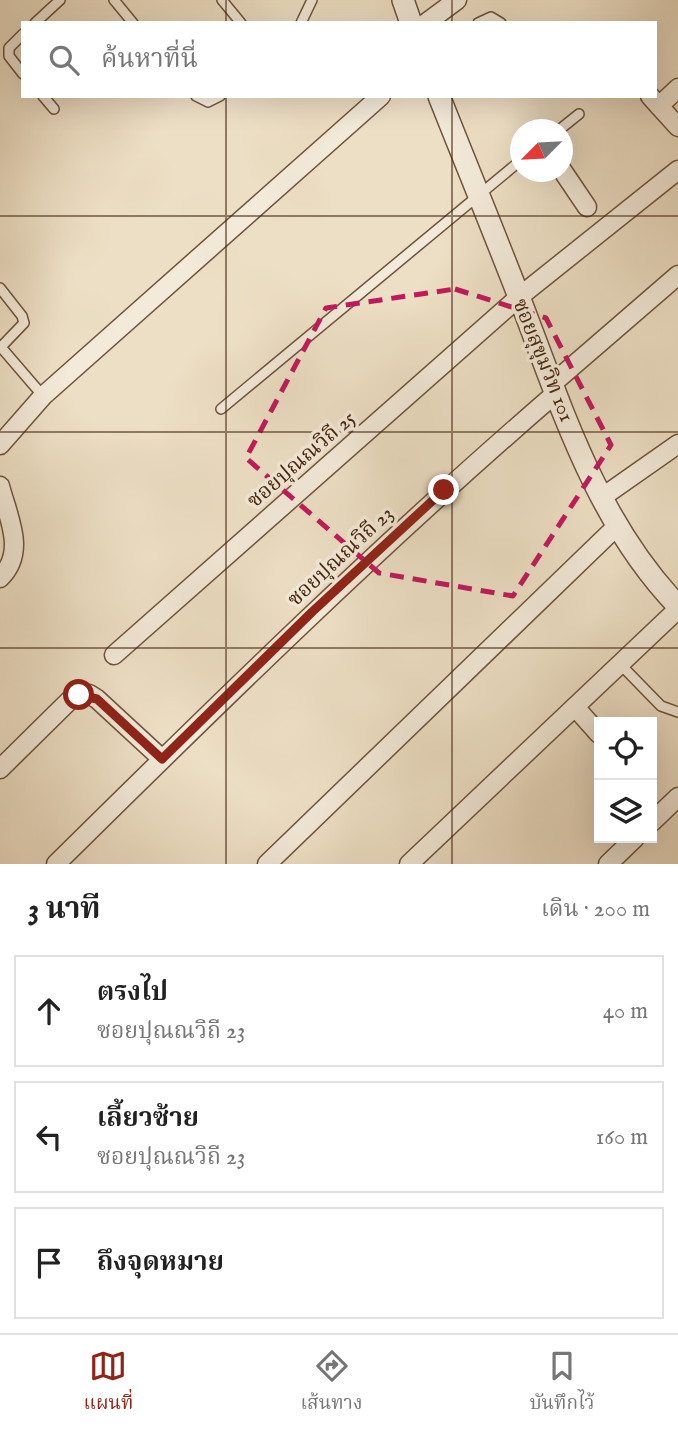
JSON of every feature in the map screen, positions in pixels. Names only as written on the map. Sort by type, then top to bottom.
[{"type":"street","points":[[403,0],[410,21]]},
{"type":"street","points":[[429,21],[457,0]]},
{"type":"street","points":[[678,88],[654,101],[678,127]]},
{"type":"street","points":[[0,445],[43,396],[379,98]]},
{"type":"street","name":"ซอยสุขุมวิท 101","points":[[440,98],[554,388],[601,498],[615,527],[635,557],[678,608]]},
{"type":"street","name":"ซอยปุณณวิถี 25","points":[[114,654],[519,297],[678,170]]},
{"type":"street","points":[[570,182],[587,207]]},
{"type":"street","name":"ซอยปุณณวิถี 23","points":[[56,864],[352,574],[678,275]]},
{"type":"street","points":[[601,498],[678,444]]},
{"type":"street","points":[[0,486],[15,552],[9,569],[0,578]]},
{"type":"street","points":[[267,864],[615,527]]},
{"type":"street","points":[[409,864],[678,608]]},
{"type":"street","points":[[0,769],[79,695],[97,699],[162,759]]},
{"type":"street","points":[[575,707],[594,728]]},
{"type":"street","points":[[657,817],[678,797]]},
{"type":"street","points":[[608,864],[630,843]]},
{"type":"lane","points":[[37,21],[60,0]]},
{"type":"lane","points":[[114,0],[131,21]]},
{"type":"lane","points":[[222,0],[240,21]]},
{"type":"lane","points":[[302,21],[312,0]]},
{"type":"lane","points":[[21,36],[9,48],[9,56],[21,71]]},
{"type":"lane","points":[[45,98],[54,109]]},
{"type":"lane","points":[[200,98],[208,102],[216,98]]},
{"type":"lane","points":[[573,119],[579,114]]},
{"type":"lane","points":[[221,409],[393,270],[510,169]]},
{"type":"lane","points":[[0,288],[22,316],[24,323],[0,347],[43,396]]},
{"type":"lane","points":[[620,664],[661,706],[678,712]]},
{"type":"highlighted area","points":[[455,289],[546,318],[611,445],[513,596],[379,573],[246,458],[326,308]]},
{"type":"route","points":[[79,695],[89,694],[97,699],[162,759],[312,612],[444,490]]}]
